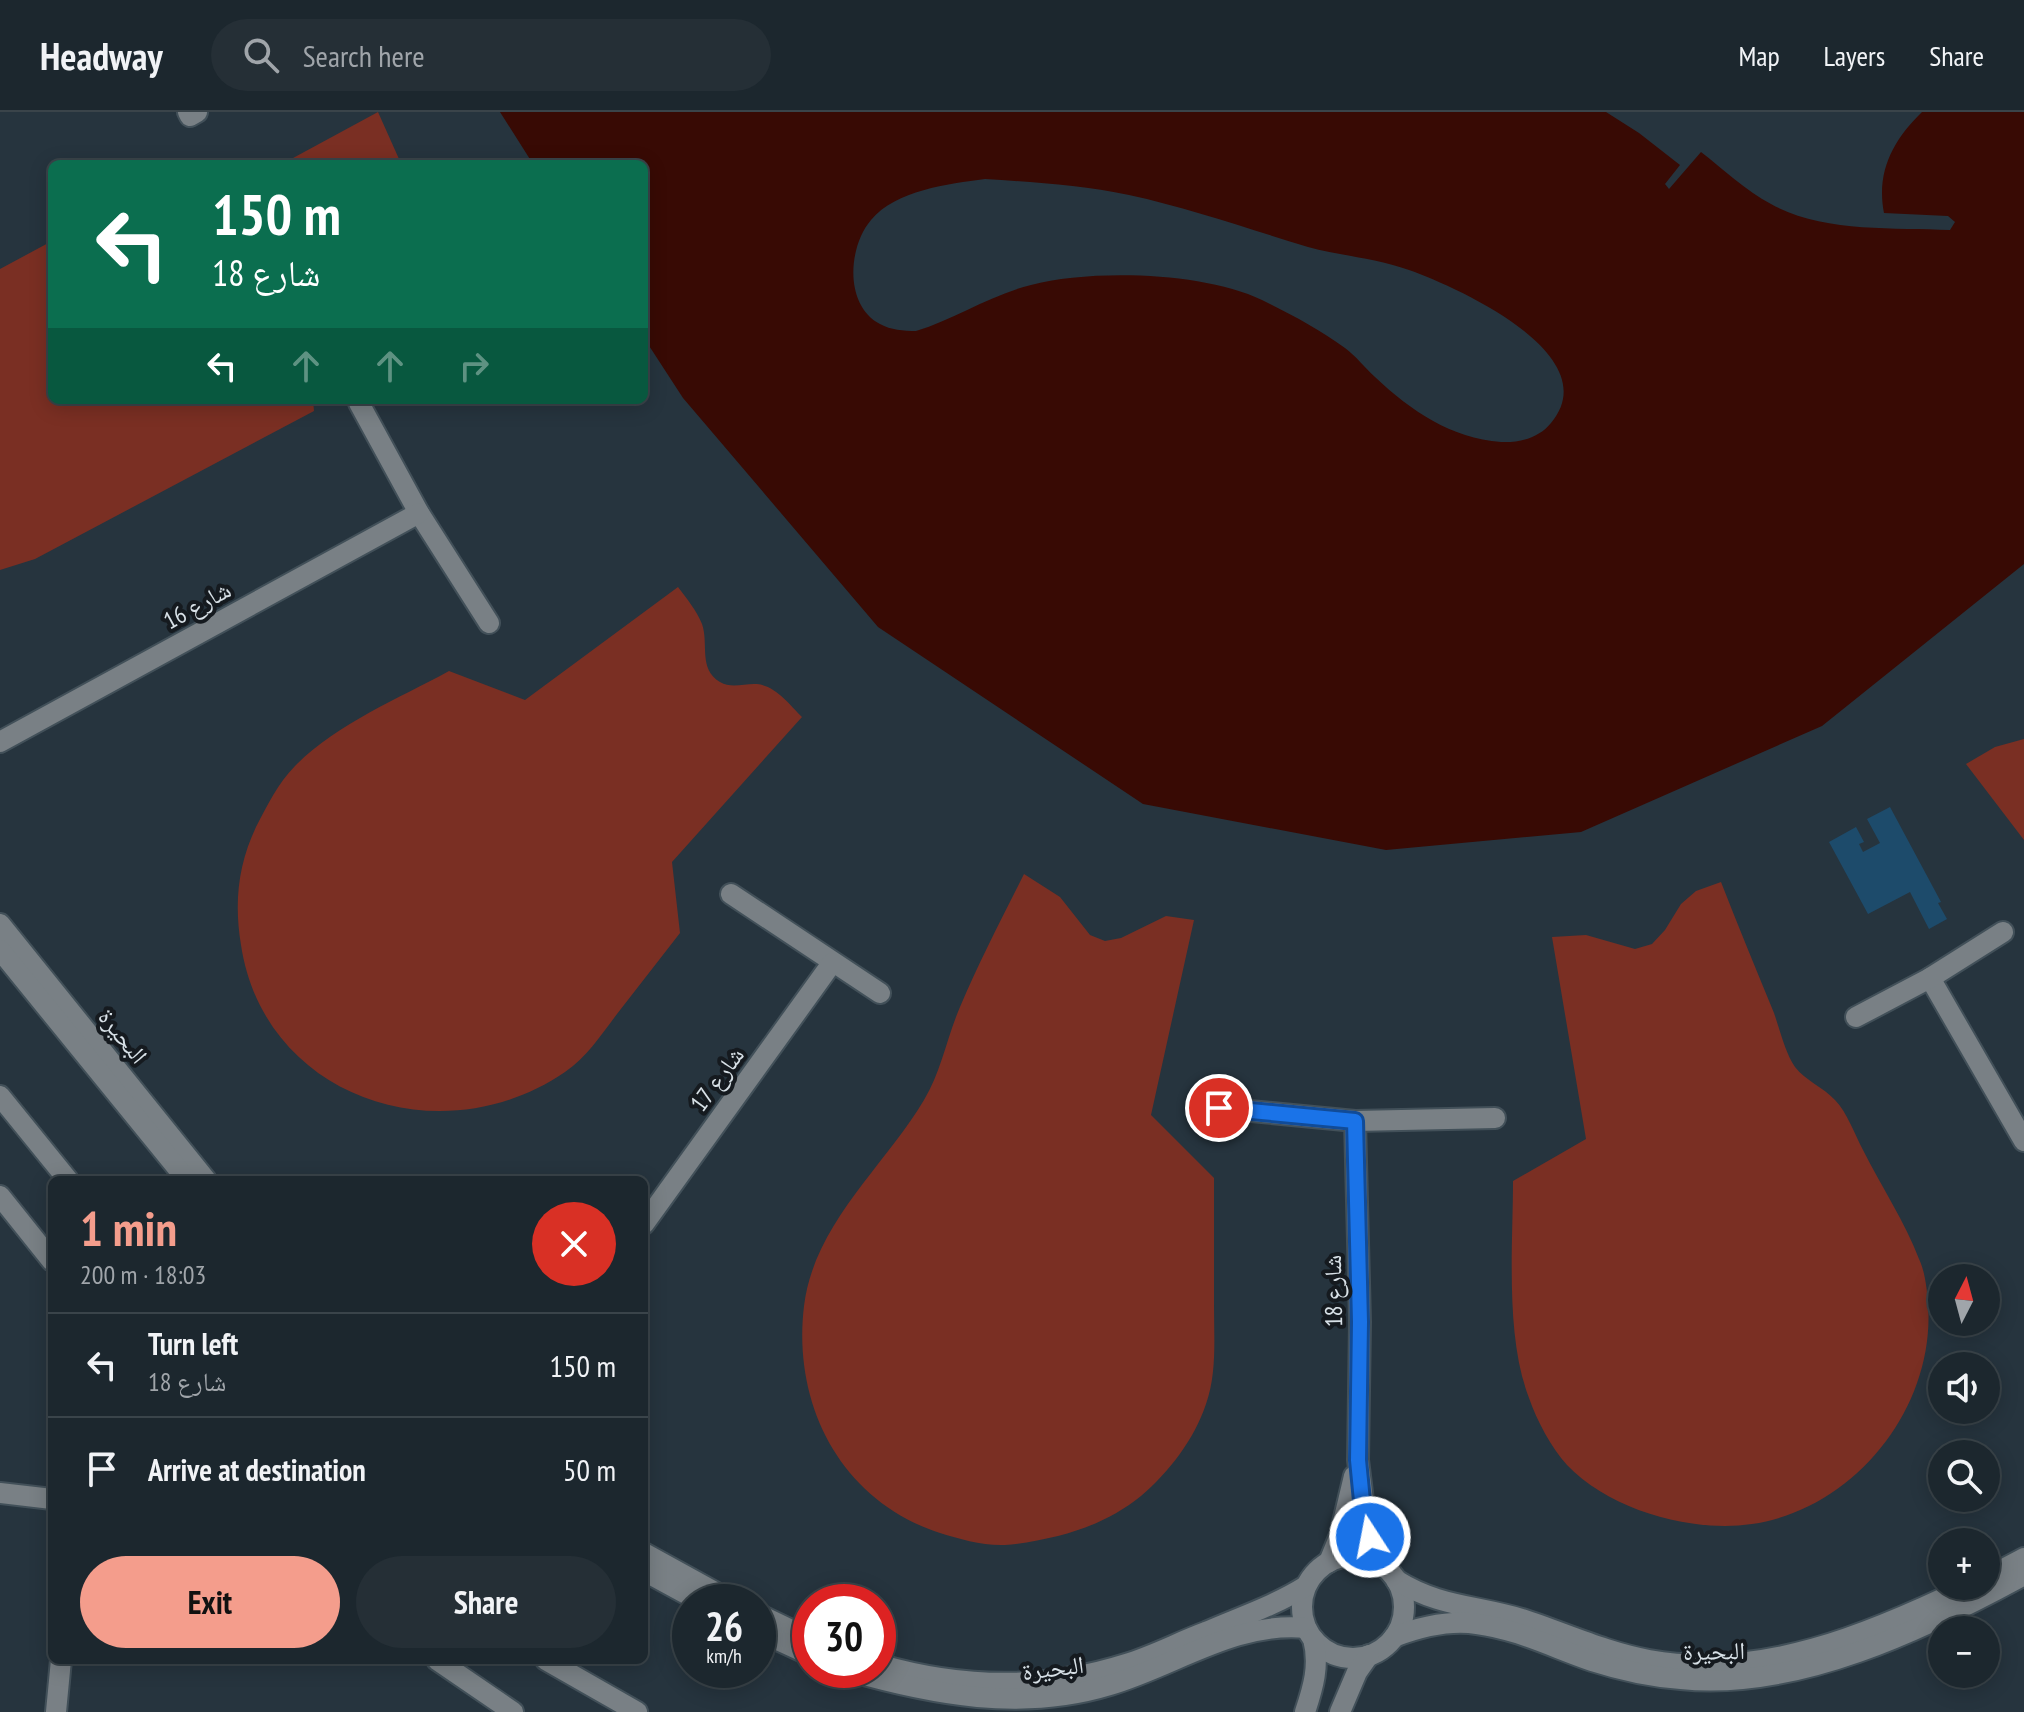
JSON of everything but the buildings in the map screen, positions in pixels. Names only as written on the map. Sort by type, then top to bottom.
[{"type":"street","points":[[360,404],[419,513],[489,623]]},
{"type":"street","name":"شارع 16","points":[[0,742],[419,513]]},
{"type":"street","points":[[731,894],[880,993]]},
{"type":"street","name":"البحيرة","points":[[0,924],[42,990],[126,1094],[184,1176]]},
{"type":"street","points":[[1856,1017],[1930,978],[2003,932]]},
{"type":"street","name":"البحيرة","points":[[0,950],[42,990]]},
{"type":"street","name":"شارع 17","points":[[648,1218],[832,963]]},
{"type":"street","points":[[1930,978],[2024,1141]]},
{"type":"street","name":"البحيرة","points":[[126,1094],[202,1176]]},
{"type":"street","points":[[0,1096],[65,1176]]},
{"type":"street","points":[[1219,1108],[1355,1121],[1495,1118]]},
{"type":"street","name":"شارع 18","points":[[1355,1121],[1360,1322],[1358,1460],[1366,1525],[1389,1573]]},
{"type":"street","points":[[0,1196],[48,1256]]},
{"type":"street","name":"شارع 18","points":[[1329,1562],[1340,1535],[1358,1460]]},
{"type":"street","points":[[0,1493],[48,1499]]},
{"type":"street","points":[[1305,1712],[1314,1686],[1317,1661],[1302,1614],[1306,1586],[1329,1562],[1350,1556],[1373,1561],[1389,1573],[1403,1599],[1404,1609],[1394,1637],[1379,1651],[1354,1658],[1338,1656],[1324,1649],[1309,1633]]},
{"type":"street","points":[[648,1557],[679,1584]]},
{"type":"street","name":"البحيرة","points":[[2000,1574],[2024,1558]]},
{"type":"street","points":[[648,1572],[689,1584]]},
{"type":"street","name":"البحيرة","points":[[1389,1573],[1427,1598],[1520,1619],[1615,1659]]},
{"type":"street","name":"البحيرة","points":[[2000,1581],[2024,1575]]},
{"type":"street","name":"البحيرة","points":[[1150,1662],[1268,1608],[1306,1586]]},
{"type":"street","name":"البحيرة","points":[[1394,1637],[1428,1627],[1478,1624],[1615,1659],[1718,1665],[1855,1644],[1951,1600]]},
{"type":"street","name":"البحيرة","points":[[896,1677],[1032,1684],[1150,1662],[1277,1626],[1309,1633]]},
{"type":"street","points":[[1314,1686],[1342,1705],[1357,1672],[1369,1655]]},
{"type":"street","points":[[56,1712],[61,1664]]},
{"type":"street","points":[[443,1664],[513,1712]]},
{"type":"street","points":[[553,1664],[637,1712]]},
{"type":"street","name":"البحيرة","points":[[896,1673],[905,1678]]},
{"type":"shaded area","points":[[378,112],[399,159],[399,160],[289,160]]},
{"type":"shaded area","points":[[500,112],[1606,112],[1680,165],[1665,184],[1669,189],[1701,152],[1771,204],[1813,220],[1858,227],[1950,230],[1955,222],[1948,216],[1884,213],[1882,184],[1895,145],[1922,112],[2024,112],[2024,564],[1822,726],[1581,832],[1386,850],[1143,804],[878,627],[683,398],[648,344],[648,160],[530,160]],"holes":[[[985,179],[1075,186],[1129,195],[1196,212],[1308,247],[1384,263],[1431,279],[1490,308],[1519,327],[1544,349],[1560,373],[1563,398],[1551,423],[1528,438],[1501,442],[1465,435],[1418,411],[1345,348],[1294,316],[1238,291],[1180,279],[1116,275],[1056,280],[1016,289],[916,331],[888,328],[868,315],[860,304],[853,275],[858,245],[871,220],[894,202],[924,190]]]},
{"type":"shaded area","points":[[48,243],[48,404],[313,404],[314,411],[35,559],[0,570],[0,269]]},
{"type":"shaded area","points":[[678,587],[702,624],[706,663],[713,677],[729,685],[764,685],[782,696],[802,717],[672,862],[680,933],[580,1060],[565,1072],[516,1097],[465,1110],[414,1110],[365,1098],[321,1075],[284,1041],[256,998],[241,945],[238,899],[241,870],[256,827],[283,780],[329,737],[449,671],[525,700]]},
{"type":"shaded area","points":[[2024,739],[2024,840],[1966,764],[1995,747]]},
{"type":"shaded area","points":[[1024,874],[1060,897],[1090,935],[1105,941],[1121,938],[1166,916],[1194,920],[1151,1115],[1214,1178],[1214,1355],[1210,1392],[1195,1430],[1171,1466],[1141,1496],[1112,1515],[1081,1529],[1032,1542],[997,1545],[940,1533],[905,1518],[875,1498],[850,1473],[830,1445],[816,1413],[806,1379],[802,1343],[804,1306],[810,1276],[821,1249],[853,1197],[908,1125],[930,1089],[967,990]]},
{"type":"shaded area","points":[[1721,882],[1791,1061],[1804,1076],[1835,1100],[1847,1117],[1913,1245],[1923,1269],[1928,1303],[1927,1342],[1918,1379],[1903,1415],[1882,1447],[1855,1475],[1824,1498],[1789,1514],[1752,1524],[1728,1526],[1678,1521],[1628,1506],[1585,1481],[1567,1465],[1545,1433],[1529,1398],[1521,1374],[1513,1319],[1513,1181],[1586,1139],[1552,937],[1586,935],[1635,949],[1652,944],[1681,904],[1696,891]]},
{"type":"route","points":[[1219,1108],[1355,1121],[1360,1322],[1358,1460],[1363,1511],[1370,1537]]}]
